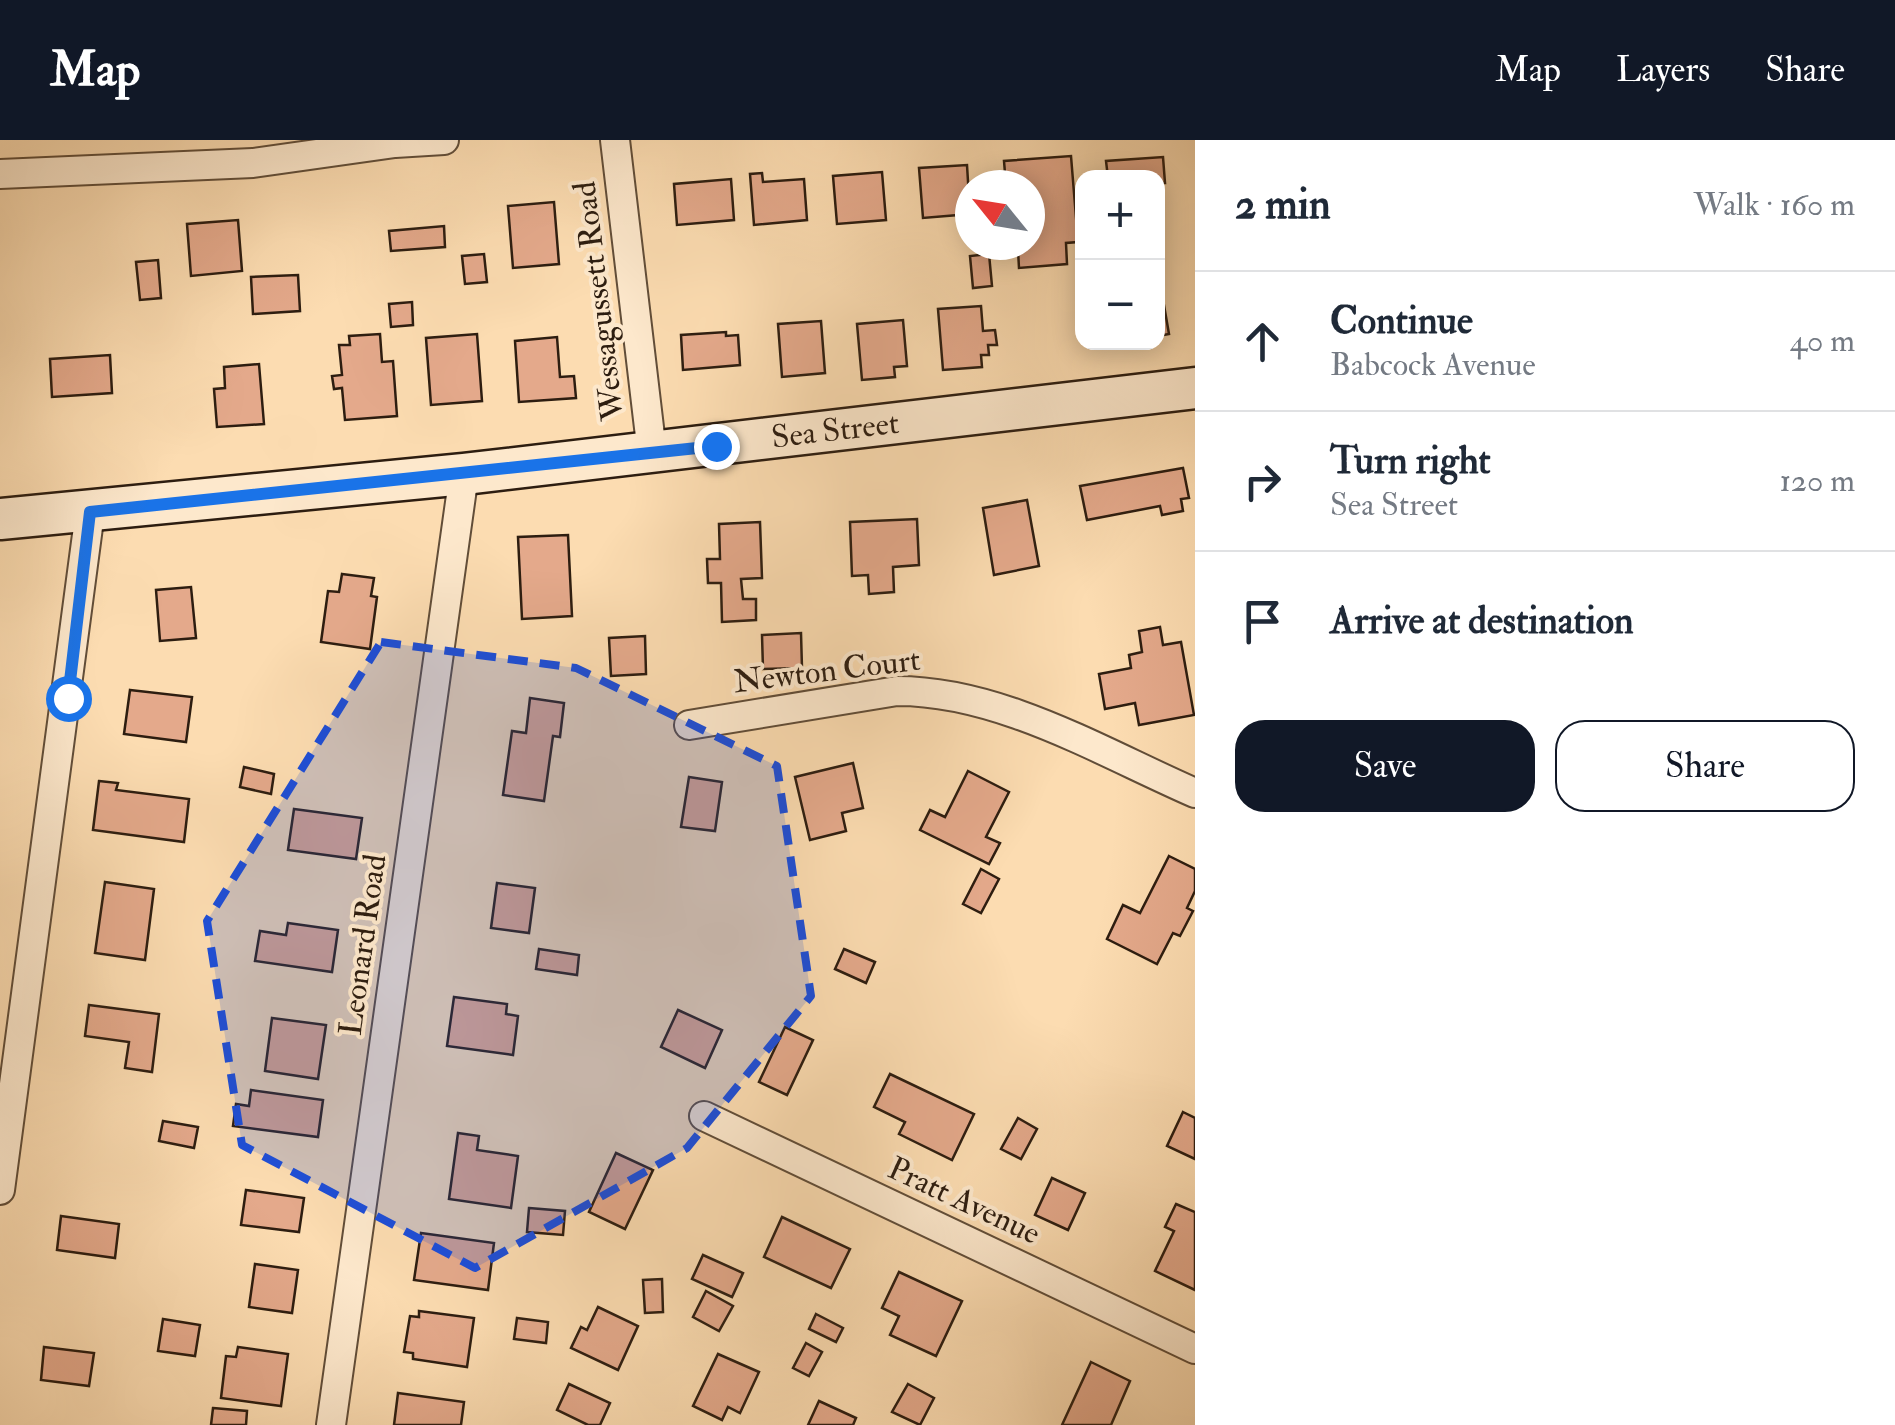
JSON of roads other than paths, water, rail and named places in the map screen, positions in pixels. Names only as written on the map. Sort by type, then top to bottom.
[{"type":"street","points":[[0,174],[253,162],[395,142],[444,140]]},
{"type":"street","name":"Wessagussett Road","points":[[615,140],[652,453]]},
{"type":"street","name":"Sea Street","points":[[0,518],[464,474],[1195,388]]},
{"type":"street","name":"Leonard Road","points":[[331,1425],[464,474]]},
{"type":"street","points":[[0,1190],[90,512]]},
{"type":"street","name":"Newton Court","points":[[689,725],[897,691],[930,691],[1007,710],[1195,793]]},
{"type":"street","name":"Pratt Avenue","points":[[704,1116],[1195,1349]]}]
